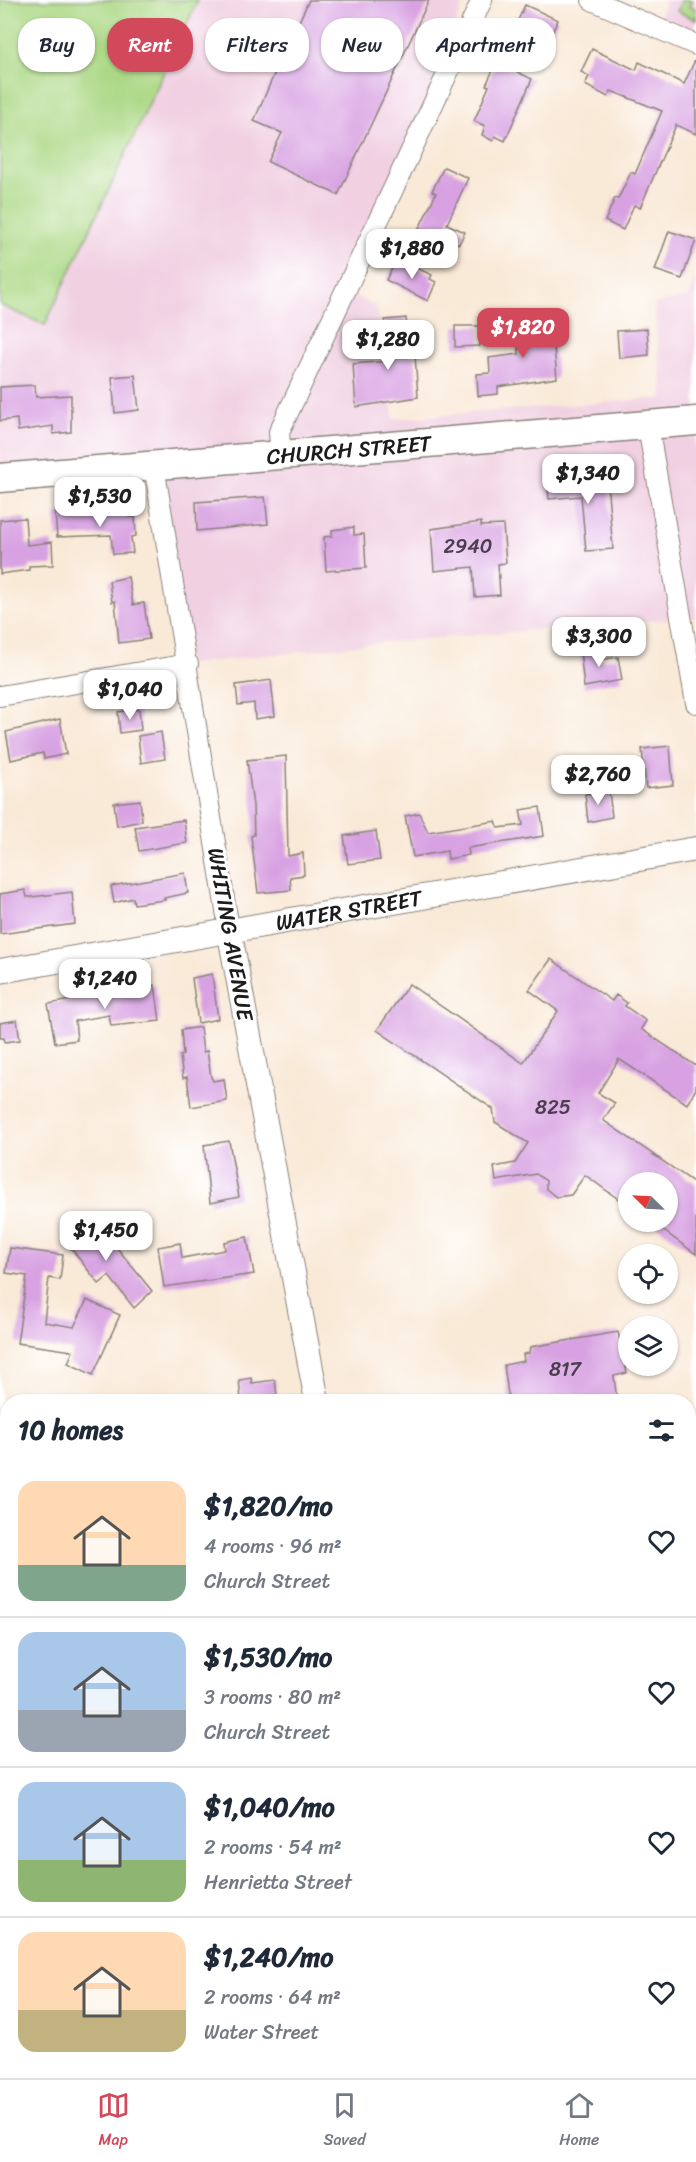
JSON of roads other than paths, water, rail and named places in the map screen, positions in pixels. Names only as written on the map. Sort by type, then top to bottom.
[{"type":"main road","name":"CHURCH STREET","points":[[0,478],[696,421]]},
{"type":"street","points":[[281,456],[279,432],[482,0]]},
{"type":"street","points":[[592,0],[696,45]]},
{"type":"street","points":[[648,426],[696,703]]},
{"type":"street","name":"WHITING AVENUE","points":[[154,465],[188,664],[229,929],[316,1394]]},
{"type":"street","points":[[0,696],[188,664]]},
{"type":"street","name":"WATER STREET","points":[[0,970],[696,849]]}]
